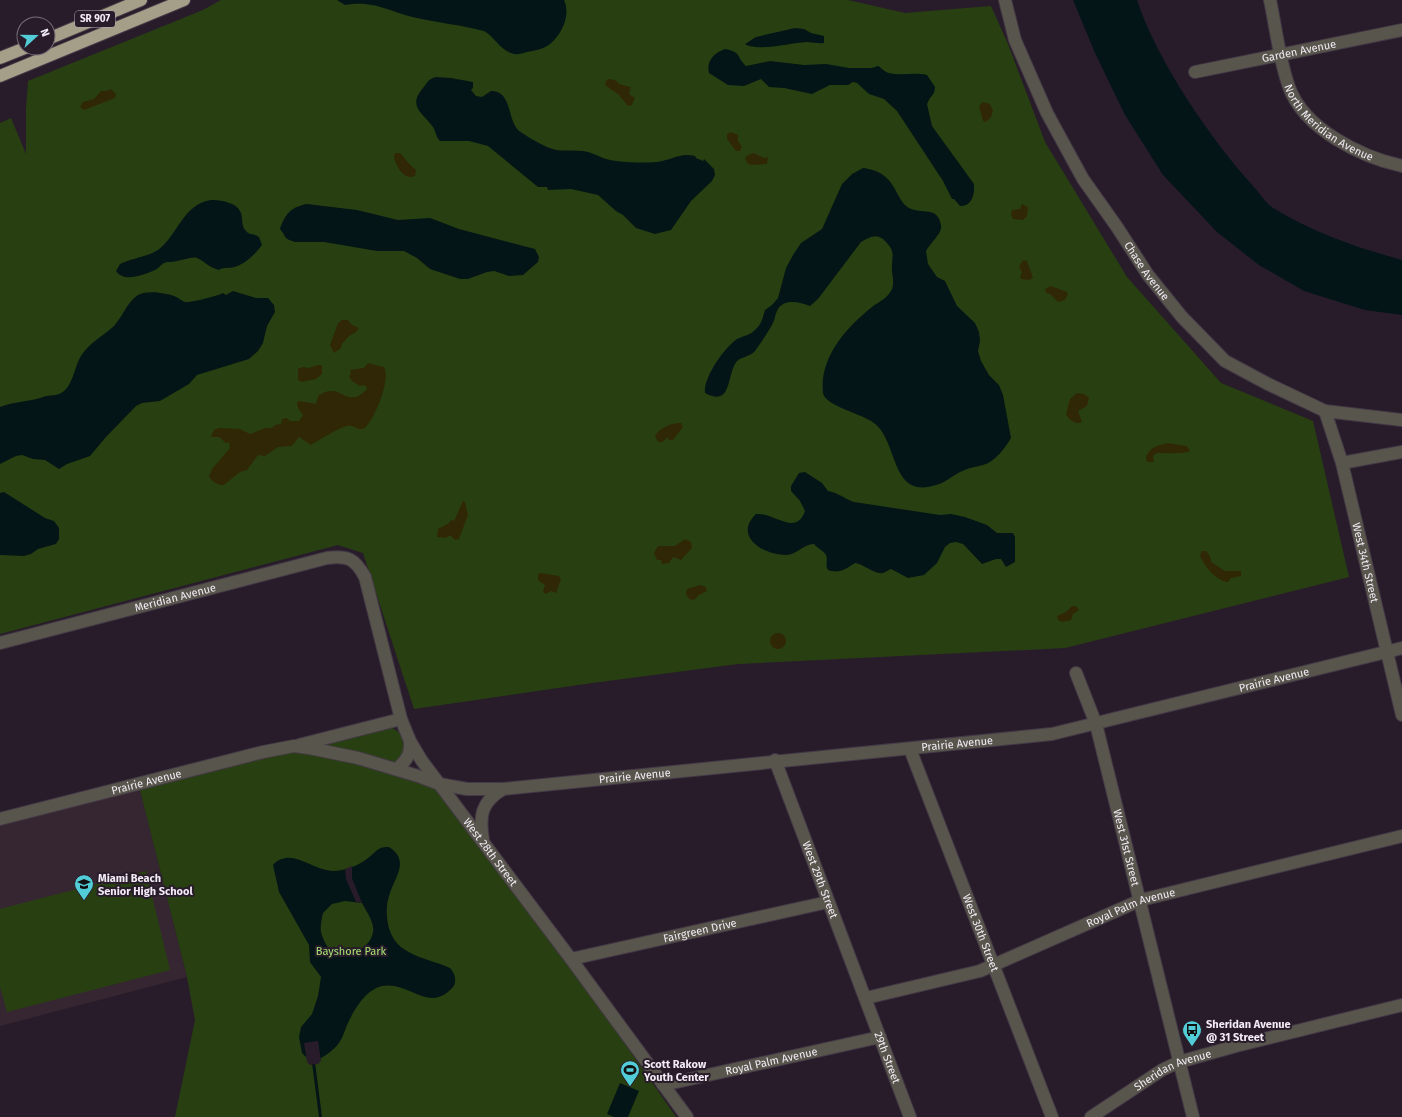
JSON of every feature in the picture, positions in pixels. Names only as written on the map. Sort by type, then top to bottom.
[{"type":"highway","name":"SR 907","points":[[56,36],[141,0]]},
{"type":"highway","name":"SR 907","points":[[0,76],[184,0]]},
{"type":"highway","points":[[0,58],[16,52]]},
{"type":"street","name":"Chase Avenue","points":[[1005,0],[1015,40],[1047,113],[1083,179],[1117,227],[1148,275],[1182,317],[1225,361],[1268,384],[1325,411],[1402,420]]},
{"type":"street","points":[[1270,0],[1281,54]]},
{"type":"street","name":"Garden Avenue","points":[[1195,72],[1402,30]]},
{"type":"street","name":"North Meridian Avenue","points":[[1281,54],[1289,88],[1303,110],[1324,131],[1351,148],[1389,163],[1402,166]]},
{"type":"street","name":"West 34th Street","points":[[1325,411],[1342,463],[1402,715]]},
{"type":"street","points":[[1342,463],[1402,452]]},
{"type":"street","name":"Meridian Avenue","points":[[0,643],[327,558],[341,556],[350,559]]},
{"type":"street","name":"West 28th Street","points":[[350,559],[356,563],[365,577],[401,719],[410,741],[422,762],[483,841],[687,1117]]},
{"type":"street","name":"Prairie Avenue","points":[[294,746],[358,758],[397,769],[439,784],[467,789],[503,789],[775,760],[910,749],[1052,734],[1402,648]]},
{"type":"street","name":"West 31st Street","points":[[1076,673],[1096,724],[1141,900],[1193,1117]]},
{"type":"street","name":"Prairie Avenue","points":[[0,819],[263,752],[294,746],[401,719]]},
{"type":"street","points":[[397,769],[408,758],[411,752],[410,741]]},
{"type":"street","name":"West 30th Street","points":[[910,749],[1052,1117]]},
{"type":"street","name":"West 29th Street","points":[[775,760],[828,902],[866,998]]},
{"type":"street","points":[[483,841],[481,820],[483,810],[493,795],[503,789]]},
{"type":"street","name":"Royal Palm Avenue","points":[[866,998],[980,971],[1141,900],[1402,836]]},
{"type":"street","name":"Fairgreen Drive","points":[[571,959],[828,902]]},
{"type":"street","name":"29th Street","points":[[866,998],[910,1117]]},
{"type":"street","name":"Sheridan Avenue","points":[[1091,1117],[1162,1070],[1180,1062],[1228,1048],[1402,1005]]},
{"type":"street","name":"Royal Palm Avenue","points":[[663,1085],[880,1036]]},
{"type":"shaded area","points":[[337,0],[564,0],[566,6],[566,18],[562,30],[550,44],[539,50],[516,54],[505,50],[484,31],[407,16],[374,5],[345,5]]},
{"type":"shaded area","points":[[1073,0],[1137,0],[1146,24],[1171,74],[1187,99],[1220,147],[1269,205],[1290,218],[1321,233],[1353,245],[1402,260],[1402,315],[1365,310],[1304,291],[1259,265],[1217,232],[1163,175],[1125,115],[1095,53]]},
{"type":"shaded area","points":[[795,28],[804,29],[811,33],[824,36],[824,43],[806,42],[765,47],[750,46],[745,44],[756,37]]},
{"type":"shaded area","points":[[725,49],[736,53],[746,66],[770,61],[804,65],[826,64],[849,68],[872,68],[878,66],[889,73],[927,75],[935,87],[934,93],[927,104],[932,126],[974,184],[972,199],[964,206],[960,206],[954,199],[952,199],[943,181],[897,111],[884,99],[869,94],[857,83],[853,82],[848,85],[830,85],[812,94],[784,88],[769,87],[761,79],[744,86],[728,85],[709,73],[708,69],[710,61],[714,55]]},
{"type":"shaded area","points":[[436,77],[473,82],[473,88],[471,90],[476,96],[482,97],[491,91],[498,92],[503,95],[518,130],[536,142],[552,149],[578,150],[609,160],[630,162],[657,162],[690,155],[703,161],[704,159],[714,169],[715,175],[712,181],[691,201],[671,230],[655,234],[636,228],[623,215],[616,211],[598,195],[571,189],[548,190],[547,187],[538,187],[488,146],[469,141],[440,141],[433,127],[421,114],[416,105],[418,95],[428,81]]},
{"type":"shaded area","points":[[863,168],[875,171],[891,182],[903,202],[908,207],[915,210],[931,212],[937,216],[941,228],[938,235],[926,251],[928,264],[937,277],[945,281],[957,306],[975,323],[979,332],[980,341],[978,351],[981,361],[989,375],[999,385],[1003,395],[1011,438],[1006,446],[992,461],[963,471],[936,485],[921,487],[910,484],[903,477],[897,467],[888,443],[882,432],[874,423],[830,402],[825,398],[823,393],[825,367],[837,344],[853,324],[886,297],[892,289],[892,251],[887,243],[880,237],[874,236],[861,242],[818,299],[810,306],[792,302],[783,304],[776,312],[774,322],[755,351],[737,361],[735,364],[724,394],[720,396],[713,396],[705,393],[707,380],[715,364],[732,343],[737,339],[752,333],[760,325],[765,310],[778,298],[786,268],[793,255],[801,243],[822,229],[842,184],[852,174]]},
{"type":"shaded area","points":[[211,200],[223,201],[236,206],[239,209],[244,229],[248,233],[259,237],[262,245],[255,254],[236,267],[231,268],[218,270],[197,258],[192,258],[165,262],[155,270],[134,277],[124,277],[119,275],[116,271],[120,264],[158,250],[165,244],[194,207]]},
{"type":"shaded area","points":[[307,204],[357,210],[398,220],[430,218],[459,229],[535,249],[539,257],[538,262],[523,275],[509,276],[494,271],[468,279],[460,279],[430,269],[417,258],[404,251],[377,251],[324,242],[295,242],[285,237],[280,229],[289,212],[301,205]]},
{"type":"shaded area","points":[[233,291],[256,298],[268,298],[274,305],[275,312],[267,326],[263,343],[258,351],[249,359],[197,375],[189,384],[160,401],[142,403],[136,406],[90,456],[67,464],[59,469],[45,460],[33,459],[22,455],[16,456],[0,464],[0,407],[46,396],[57,395],[65,390],[71,382],[84,352],[114,326],[131,301],[138,295],[151,292],[161,293],[177,297],[185,302],[188,302],[223,293],[226,295]]},
{"type":"shaded area","points":[[805,472],[822,483],[828,491],[854,502],[940,515],[951,514],[965,517],[987,525],[997,533],[1013,533],[1015,537],[1015,562],[1006,567],[1001,559],[996,559],[982,564],[963,544],[956,542],[950,543],[945,547],[937,563],[924,575],[908,578],[891,569],[880,573],[855,563],[839,571],[828,570],[826,555],[814,544],[810,544],[790,555],[768,552],[760,548],[749,537],[748,530],[750,522],[756,514],[763,514],[790,523],[801,519],[805,511],[800,501],[791,491],[791,486],[799,473]]},
{"type":"shaded area","points":[[4,492],[45,518],[54,521],[59,528],[59,539],[56,544],[38,549],[31,554],[24,556],[0,555],[0,493]]},
{"type":"shaded area","name":"Miami Beach Senior High School","points":[[140,790],[187,977],[0,1026],[0,825]]},
{"type":"shaded area","points":[[389,847],[396,852],[400,864],[397,876],[391,889],[387,909],[388,923],[393,937],[401,947],[407,951],[450,968],[455,976],[455,983],[448,992],[440,997],[432,998],[424,997],[400,987],[382,986],[371,991],[355,1010],[339,1043],[331,1051],[315,1062],[322,1117],[319,1117],[312,1063],[302,1053],[299,1037],[301,1027],[312,1014],[318,996],[321,977],[310,962],[309,945],[279,892],[273,865],[280,860],[287,858],[302,861],[325,870],[337,871],[347,869],[365,861],[377,850]],"holes":[[[345,901],[362,903],[373,925],[373,932],[368,943],[352,952],[340,953],[332,951],[326,944],[321,932],[323,913],[332,904]]]},
{"type":"shaded area","points":[[620,1083],[639,1091],[628,1117],[614,1117],[607,1114]]},
{"type":"green space","points":[[221,0],[848,0],[905,13],[991,6],[1008,44],[1045,142],[1127,277],[1221,383],[1313,421],[1349,577],[1065,648],[738,664],[592,683],[414,709],[363,553],[338,545],[0,634],[0,123],[11,118],[26,154],[26,110],[28,81],[203,10]]},
{"type":"green space","points":[[387,725],[399,732],[406,747],[398,764],[320,745]]},
{"type":"green space","name":"Bayshore Park","points":[[288,752],[324,755],[342,759],[431,786],[438,791],[568,962],[676,1117],[175,1117],[195,1020],[187,977],[140,790]]},
{"type":"green space","points":[[146,871],[170,970],[7,1012],[0,987],[0,909]]},
{"type":"sand","points":[[609,79],[615,80],[619,84],[631,87],[629,94],[635,98],[632,105],[628,106],[619,95],[605,85],[606,81]]},
{"type":"sand","points":[[111,89],[116,94],[115,98],[84,110],[80,107],[83,102],[94,99],[101,91]]},
{"type":"sand","points":[[983,102],[990,104],[993,111],[991,117],[986,122],[983,121],[979,106]]},
{"type":"sand","points":[[731,132],[738,135],[738,141],[742,147],[740,151],[736,151],[727,139],[727,134]]},
{"type":"sand","points":[[395,153],[400,153],[416,170],[415,176],[408,177],[404,175],[394,158]]},
{"type":"sand","points":[[754,153],[764,158],[768,157],[767,164],[752,165],[747,163],[745,158]]},
{"type":"sand","points":[[1022,204],[1028,207],[1027,216],[1023,220],[1013,219],[1011,214],[1012,210],[1020,209]]},
{"type":"sand","points":[[1023,260],[1027,261],[1033,278],[1029,280],[1021,279],[1020,277],[1022,272],[1019,267]]},
{"type":"sand","points":[[1051,286],[1067,292],[1068,294],[1065,300],[1058,302],[1050,294],[1046,293],[1045,289]]},
{"type":"sand","points":[[342,320],[348,320],[352,325],[359,328],[356,332],[349,336],[342,344],[341,348],[334,353],[330,345],[338,323]]},
{"type":"sand","points":[[368,363],[384,367],[386,373],[381,399],[373,416],[365,428],[360,429],[352,426],[343,427],[311,445],[299,437],[292,446],[278,447],[265,456],[258,455],[247,470],[240,472],[224,485],[217,484],[210,478],[209,476],[212,469],[230,448],[229,442],[226,443],[219,437],[211,436],[214,430],[219,428],[240,429],[250,434],[281,424],[282,419],[287,418],[290,421],[299,421],[303,415],[298,408],[297,403],[299,401],[316,404],[318,396],[326,392],[333,391],[348,397],[360,395],[367,389],[366,386],[360,386],[352,381],[349,376],[351,374],[350,370],[364,368]]},
{"type":"sand","points":[[322,365],[322,374],[316,379],[302,382],[298,380],[298,369]]},
{"type":"sand","points":[[1077,393],[1084,394],[1089,398],[1087,406],[1078,411],[1082,422],[1080,423],[1073,421],[1066,414],[1070,399]]},
{"type":"sand","points":[[681,423],[683,427],[673,440],[669,440],[667,437],[663,442],[658,442],[655,436],[660,430],[670,425]]},
{"type":"sand","points":[[1167,443],[1187,446],[1190,451],[1180,453],[1157,453],[1153,456],[1154,462],[1147,462],[1146,457],[1154,447]]},
{"type":"sand","points":[[463,501],[465,502],[468,515],[459,539],[455,540],[450,535],[446,538],[437,537],[438,529],[449,523],[451,520],[454,521]]},
{"type":"sand","points":[[685,539],[691,542],[692,548],[681,560],[673,557],[669,563],[662,564],[661,560],[657,560],[654,553],[658,546],[675,546]]},
{"type":"sand","points":[[1202,551],[1206,551],[1210,556],[1211,562],[1225,571],[1241,571],[1241,576],[1231,578],[1228,582],[1219,579],[1204,563],[1200,555]]},
{"type":"sand","points":[[538,574],[559,576],[561,579],[556,593],[551,591],[546,594],[543,592],[545,585],[538,580]]},
{"type":"sand","points":[[700,585],[706,587],[707,591],[699,595],[694,600],[689,599],[686,594],[687,589]]},
{"type":"sand","points":[[1072,606],[1076,606],[1079,610],[1073,614],[1071,620],[1062,622],[1058,620],[1057,616],[1066,612]]},
{"type":"sand","points":[[778,633],[785,638],[786,641],[781,648],[778,649],[771,644],[770,641],[775,634]]},
{"type":"pier","points":[[352,866],[352,878],[362,903],[356,902],[346,879],[345,869]]},
{"type":"pier","points":[[318,1041],[321,1061],[318,1064],[310,1065],[307,1062],[304,1043]]},
{"type":"place","name":"Miami Beach Senior High School","points":[[84,901]]},
{"type":"place","name":"Sheridan Avenue @ 31 Street","points":[[1192,1047]]},
{"type":"place","name":"Scott Rakow Youth Center","points":[[630,1087]]}]
